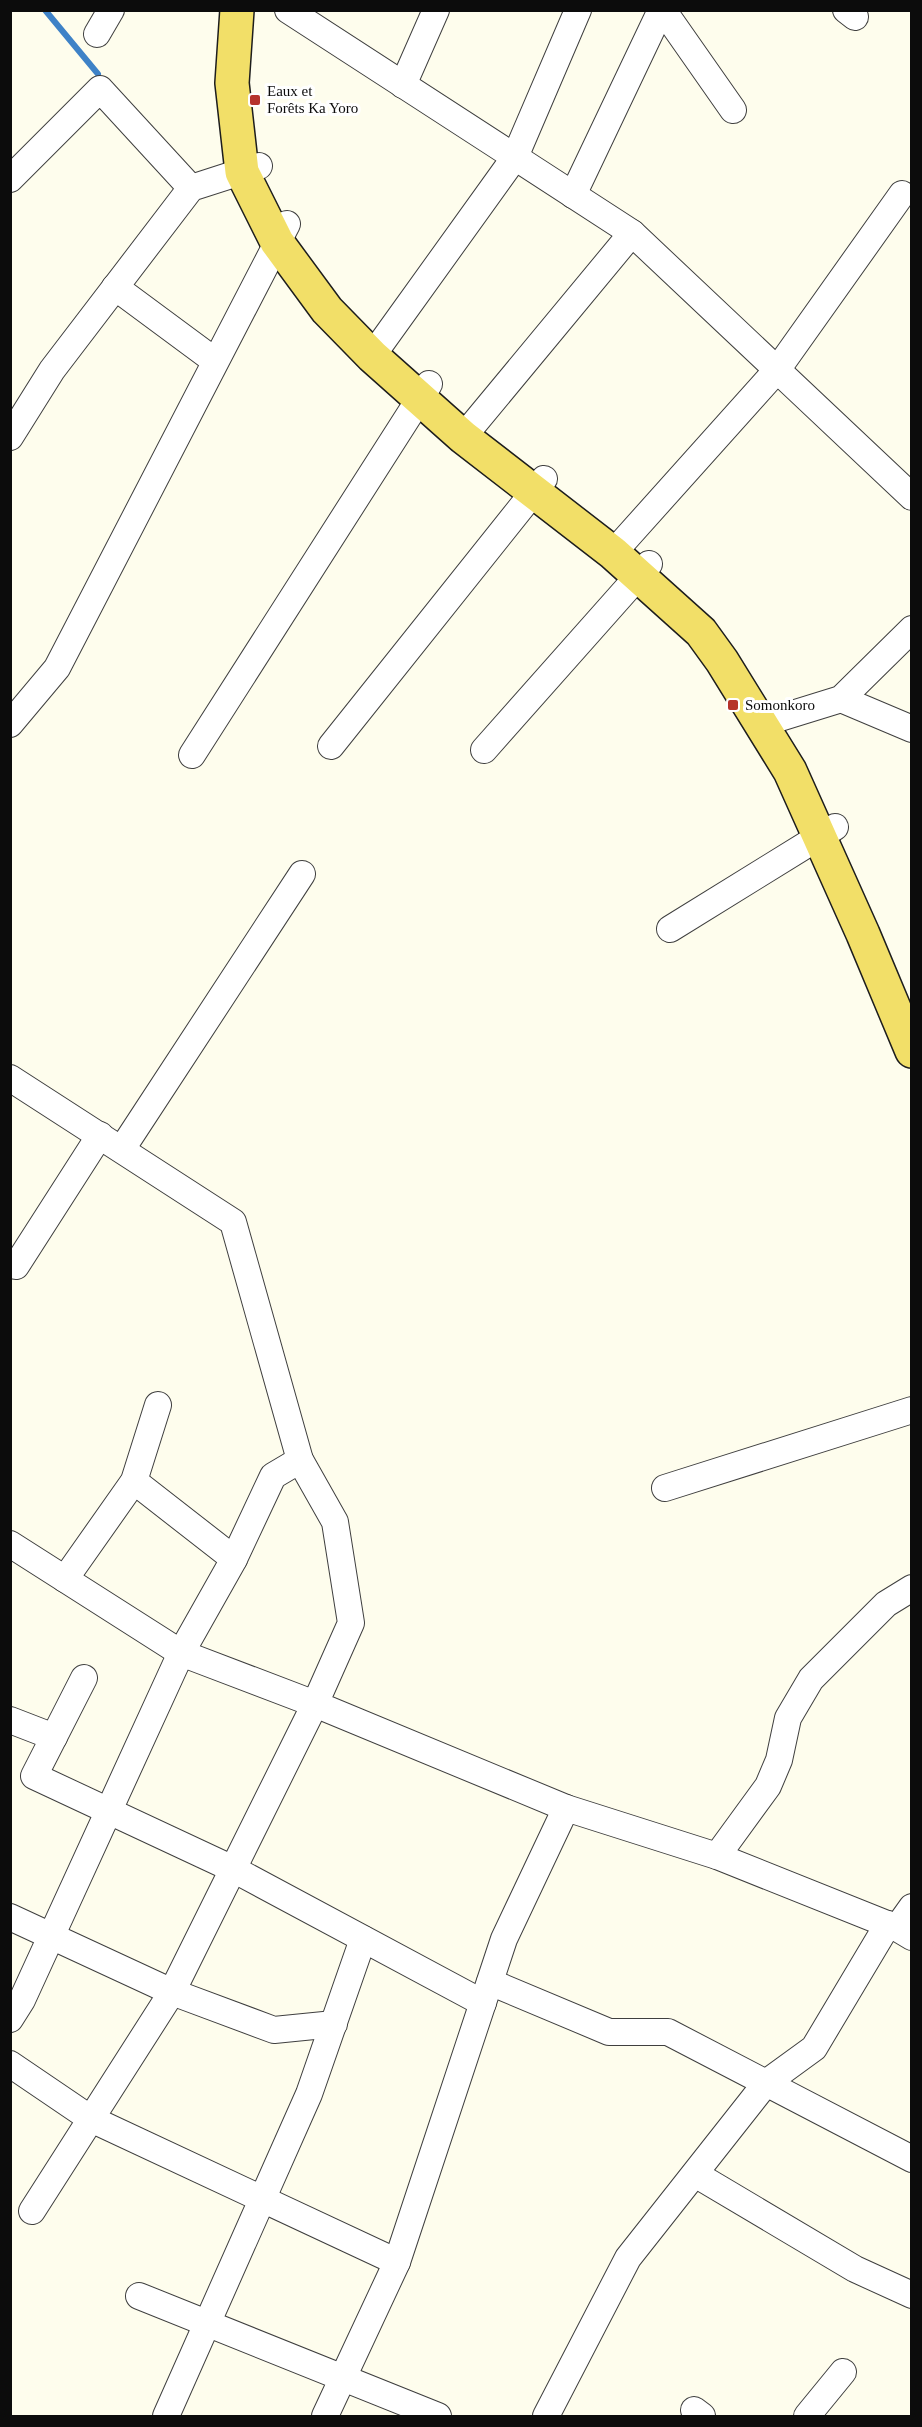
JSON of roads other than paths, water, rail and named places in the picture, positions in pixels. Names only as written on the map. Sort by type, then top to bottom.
[{"type":"main road","points":[[237,10],[232,83],[250,169],[282,233],[327,310],[377,349],[469,430],[618,547],[644,570],[701,632],[769,721],[790,771],[827,831],[912,1003]]},
{"type":"main road","points":[[250,169],[250,81],[255,10]]},
{"type":"main road","points":[[827,831],[912,1051]]},
{"type":"street","points":[[97,34],[111,10]]},
{"type":"street","points":[[288,10],[632,233],[912,497]]},
{"type":"street","points":[[403,85],[436,10]]},
{"type":"street","points":[[377,349],[515,157],[578,10]]},
{"type":"street","points":[[573,195],[662,10],[733,110]]},
{"type":"street","points":[[10,179],[100,89],[191,188]]},
{"type":"street","points":[[10,437],[51,370],[191,188],[250,169]]},
{"type":"street","points":[[618,547],[777,370],[902,194]]},
{"type":"street","points":[[10,724],[57,668],[282,233]]},
{"type":"street","points":[[469,430],[632,233]]},
{"type":"street","points":[[115,287],[215,361]]},
{"type":"street","points":[[192,755],[425,391]]},
{"type":"street","points":[[331,746],[539,486]]},
{"type":"street","points":[[484,750],[644,570]]},
{"type":"street","points":[[769,721],[841,699],[912,629]]},
{"type":"street","points":[[841,699],[912,729]]},
{"type":"street","points":[[670,929],[827,831]]},
{"type":"street","points":[[122,1149],[302,874]]},
{"type":"street","points":[[13,1086],[100,1135],[233,1222],[300,1460],[335,1522],[351,1623],[315,1704],[172,1992],[32,2211]]},
{"type":"street","points":[[16,1266],[100,1135]]},
{"type":"street","points":[[65,1579],[134,1481],[158,1405]]},
{"type":"street","points":[[665,1488],[912,1410]]},
{"type":"street","points":[[10,2019],[51,1936],[181,1653],[234,1559],[273,1476],[300,1460]]},
{"type":"street","points":[[134,1481],[234,1559]]},
{"type":"street","points":[[10,1544],[181,1653],[315,1704],[566,1808],[717,1856],[899,1929]]},
{"type":"street","points":[[717,1856],[768,1786],[779,1760],[788,1718],[811,1679],[886,1604],[912,1588]]},
{"type":"street","points":[[84,1678],[34,1776],[233,1869],[363,1939],[487,1992],[609,2032],[668,2032],[912,2159]]},
{"type":"street","points":[[10,1720],[54,1737]]},
{"type":"street","points":[[325,2416],[397,2262],[504,1939],[566,1808]]},
{"type":"street","points":[[546,2416],[628,2258],[766,2083],[814,2048],[899,1929],[912,1907]]},
{"type":"street","points":[[10,1917],[172,1992],[274,2030],[334,2024]]},
{"type":"street","points":[[166,2416],[309,2094],[363,1939]]},
{"type":"street","points":[[10,2064],[92,2119],[397,2262]]},
{"type":"street","points":[[695,2174],[855,2269],[912,2295]]},
{"type":"street","points":[[139,2296],[438,2416]]},
{"type":"street","points":[[807,2416],[843,2372]]},
{"type":"waterway","points":[[45,10],[98,74]]},
{"type":"place","name":"Eaux et Forêts Ka Yoro","points":[[255,100]]},
{"type":"place","name":"Somonkoro","points":[[733,705]]}]
